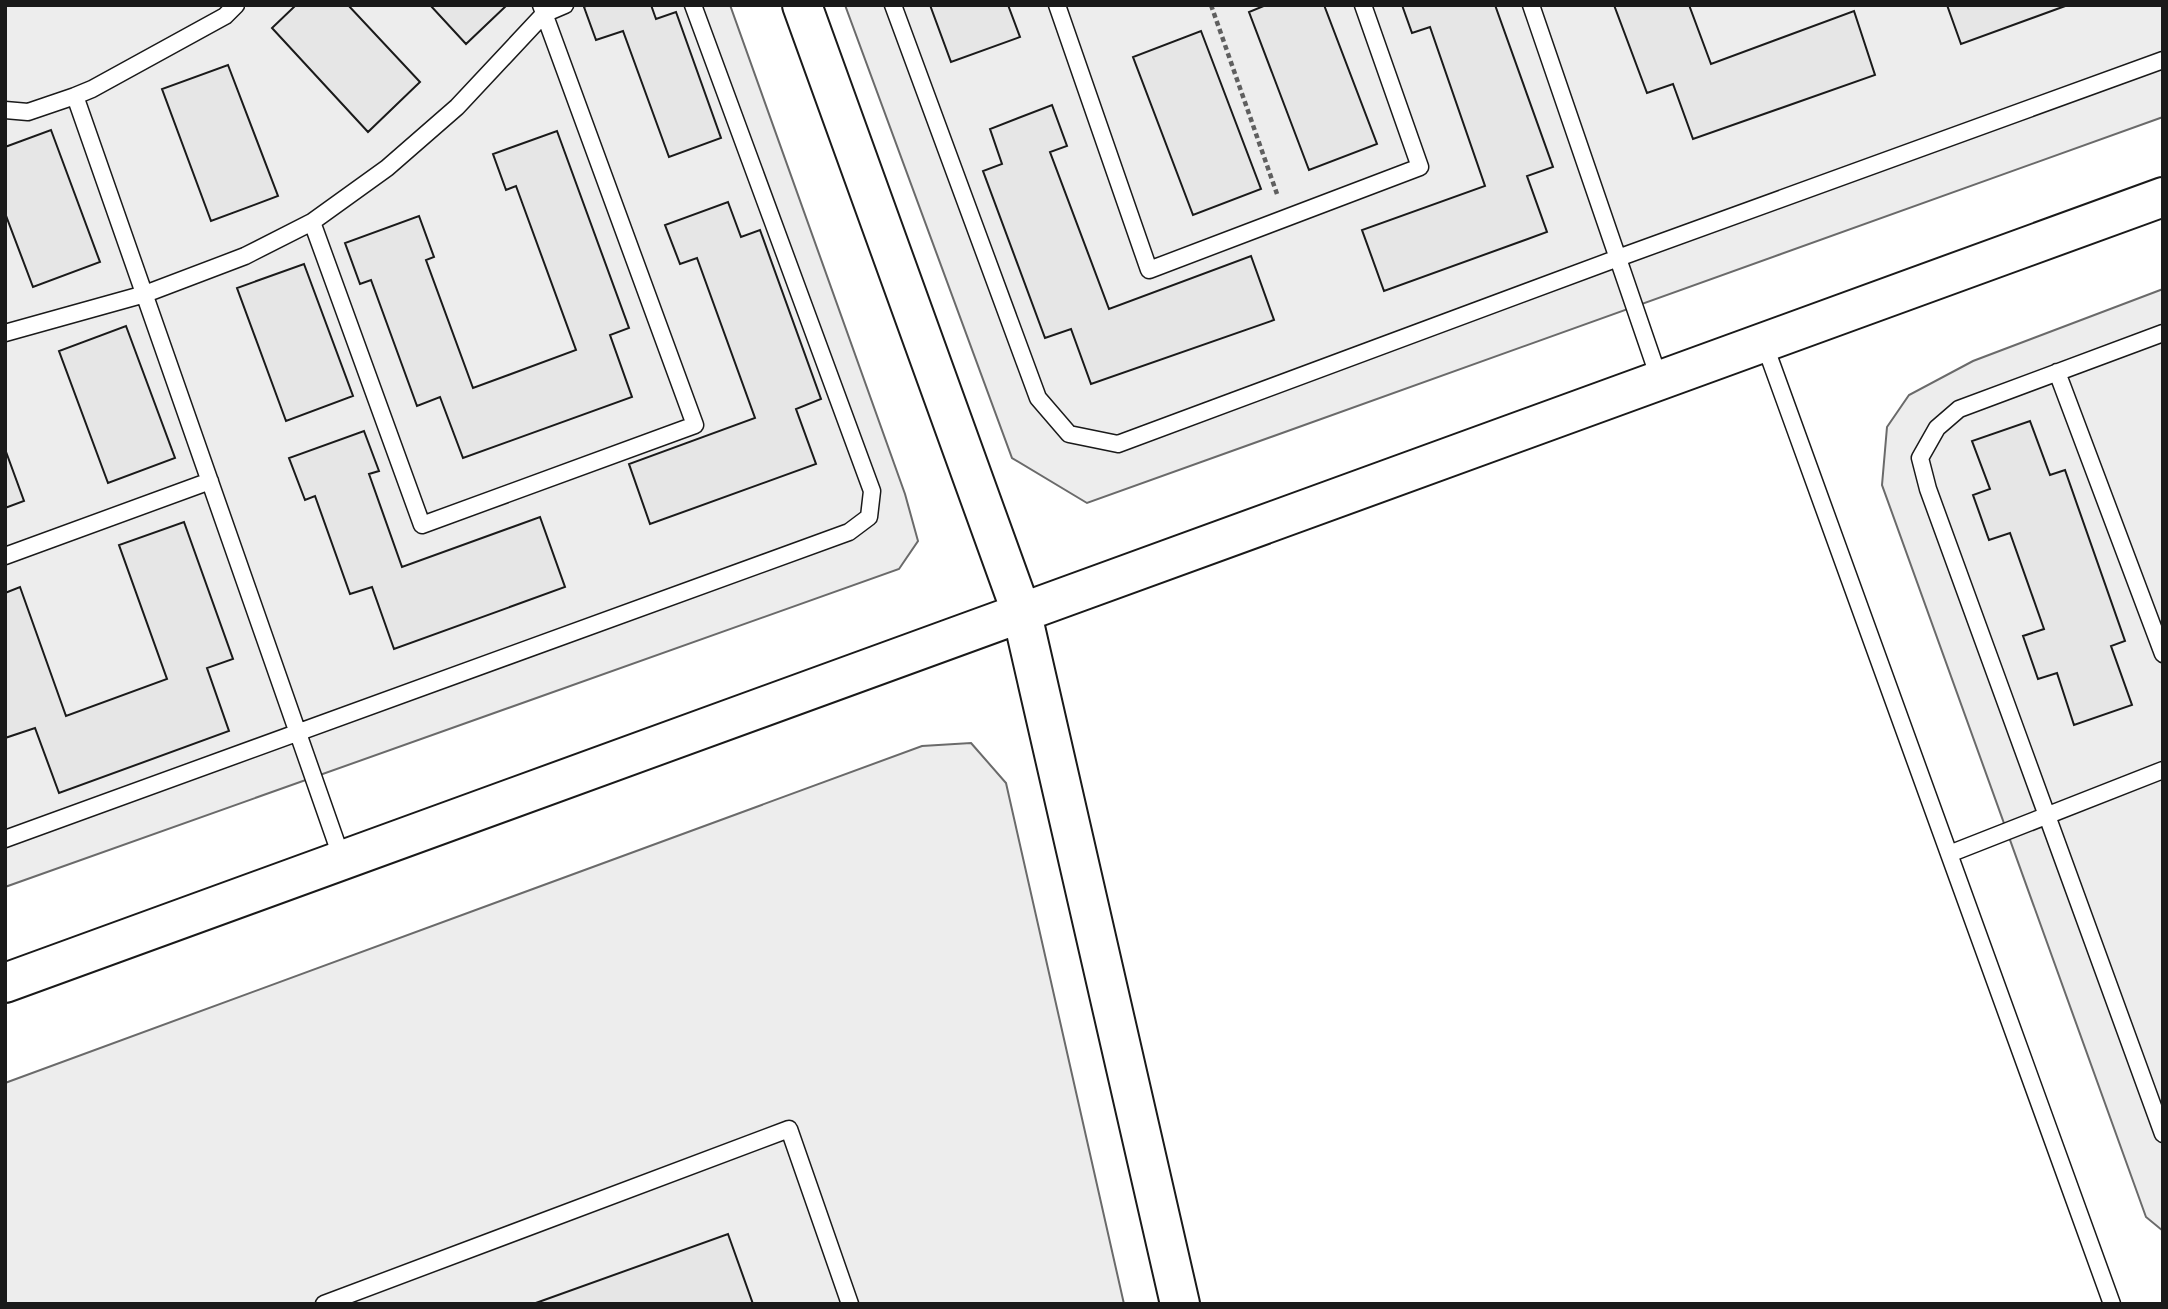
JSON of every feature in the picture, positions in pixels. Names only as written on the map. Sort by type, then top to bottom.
[{"type":"street","points":[[802,5],[1022,614],[1180,1304]]},
{"type":"street","points":[[5,983],[2163,198]]},
{"type":"lane","points":[[5,333],[145,294],[245,256],[312,222],[387,168],[457,107],[542,10],[565,5]]},
{"type":"lane","points":[[5,839],[849,532],[869,517],[872,491],[693,5]]},
{"type":"lane","points":[[893,5],[1038,398],[1069,435],[1118,444],[1618,258],[2163,60]]},
{"type":"lane","points":[[1057,5],[1149,270],[1420,167],[1363,5]]},
{"type":"lane","points":[[1531,5],[1660,381]]},
{"type":"lane","points":[[5,110],[29,111],[92,89],[227,9]]},
{"type":"lane","points":[[312,222],[422,525],[695,425],[542,10]]},
{"type":"lane","points":[[75,96],[342,859]]},
{"type":"lane","points":[[2163,332],[1959,409],[1937,428],[1920,458],[1928,489],[2163,1135]]},
{"type":"lane","points":[[1764,343],[2112,1304]]},
{"type":"lane","points":[[2057,372],[2163,654]]},
{"type":"lane","points":[[5,556],[210,481]]},
{"type":"lane","points":[[1949,853],[2163,770]]},
{"type":"lane","points":[[324,1304],[789,1129],[850,1304]]},
{"type":"path","points":[[1211,5],[1286,218]]},
{"type":"shaded area","points":[[5,5],[730,5],[905,494],[918,541],[899,569],[5,887]]},
{"type":"shaded area","points":[[845,5],[2163,5],[2163,117],[1087,503],[1012,458]]},
{"type":"shaded area","points":[[2163,289],[2163,1231],[2146,1217],[1882,485],[1887,427],[1909,395],[1973,361]]},
{"type":"shaded area","points":[[971,743],[1006,783],[1124,1304],[5,1304],[5,1083],[922,746]]},
{"type":"building","points":[[296,5],[348,5],[420,82],[368,132],[272,28]]},
{"type":"building","points":[[430,5],[507,5],[466,44]]},
{"type":"building","points":[[651,5],[656,19],[676,12],[721,138],[669,157],[623,31],[596,40],[584,7]]},
{"type":"building","points":[[930,5],[1008,5],[1020,37],[951,62]]},
{"type":"building","points":[[1266,5],[1324,5],[1377,144],[1309,170],[1249,12]]},
{"type":"building","points":[[1402,5],[1495,5],[1553,167],[1527,176],[1547,232],[1384,291],[1362,230],[1485,186],[1430,27],[1412,33]]},
{"type":"building","points":[[1614,5],[1689,5],[1711,64],[1854,11],[1875,75],[1693,139],[1673,84],[1647,93]]},
{"type":"building","points":[[1947,5],[2068,5],[1961,44]]},
{"type":"building","points":[[1201,31],[1261,189],[1193,215],[1133,57]]},
{"type":"building","points":[[228,65],[278,196],[211,221],[162,89]]},
{"type":"building","points":[[1052,105],[1067,146],[1050,152],[1109,309],[1251,256],[1274,320],[1091,384],[1071,329],[1045,338],[983,171],[1002,164],[990,129]]},
{"type":"building","points":[[51,130],[100,262],[33,287],[5,213],[5,147]]},
{"type":"building","points":[[557,131],[629,328],[610,335],[632,397],[463,458],[440,397],[417,406],[371,280],[360,284],[345,243],[419,216],[434,257],[426,260],[473,388],[576,350],[516,186],[506,190],[493,154]]},
{"type":"building","points":[[728,202],[741,237],[760,230],[821,399],[796,409],[816,464],[650,524],[629,464],[755,418],[697,258],[680,264],[665,225]]},
{"type":"building","points":[[304,264],[353,396],[286,421],[237,288]]},
{"type":"building","points":[[126,326],[175,458],[108,483],[59,351]]},
{"type":"building","points":[[2030,421],[2050,475],[2065,470],[2125,641],[2111,646],[2132,705],[2074,725],[2057,673],[2038,679],[2023,636],[2044,629],[2010,533],[1989,540],[1973,495],[1990,489],[1972,441]]},
{"type":"building","points":[[364,431],[379,471],[369,474],[402,567],[540,517],[565,587],[394,649],[372,587],[350,594],[315,496],[305,500],[289,458]]},
{"type":"building","points":[[5,449],[24,501],[5,508]]},
{"type":"building","points":[[184,522],[233,659],[207,668],[229,731],[59,793],[35,728],[5,738],[5,593],[20,587],[66,716],[167,679],[119,545]]},
{"type":"building","points":[[728,1234],[753,1304],[533,1304]]}]
